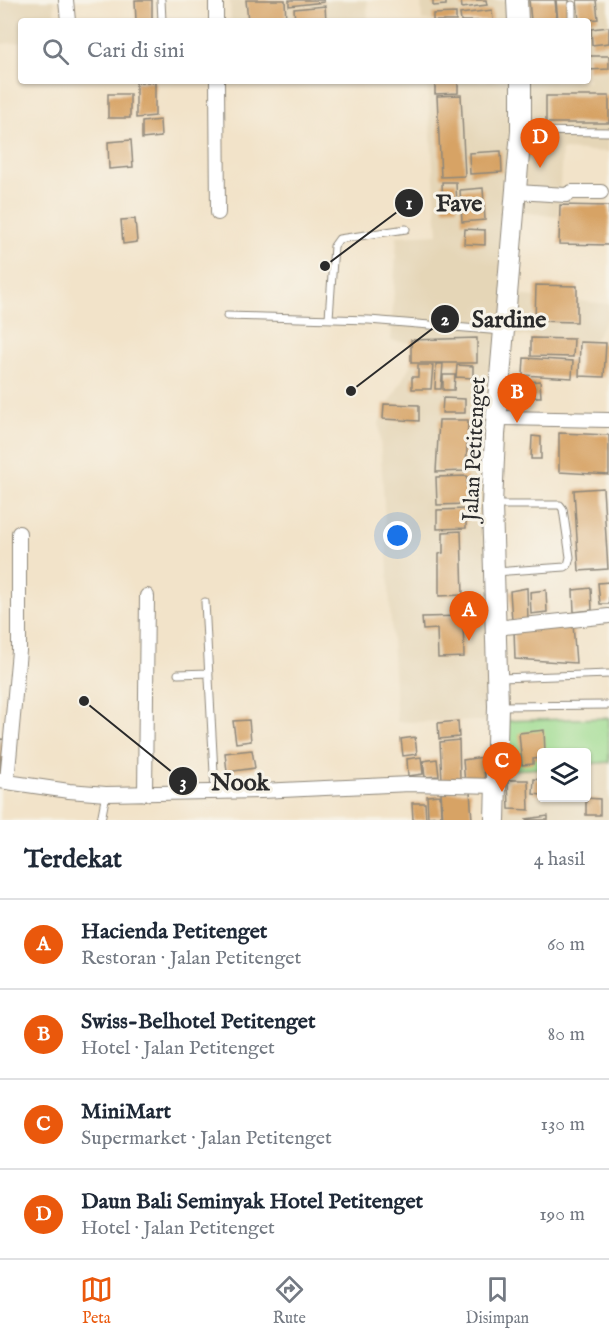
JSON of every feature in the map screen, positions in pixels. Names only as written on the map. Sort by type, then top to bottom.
[{"type":"main road","points":[[517,0],[518,18]]},
{"type":"main road","name":"Jalan Petitenget","points":[[495,820],[498,706],[492,505],[497,418],[517,192],[521,84]]},
{"type":"street","points":[[66,0],[68,18]]},
{"type":"street","points":[[216,0],[216,18]]},
{"type":"street","points":[[216,84],[218,213]]},
{"type":"street","points":[[517,192],[566,195],[572,192],[601,192]]},
{"type":"street","points":[[497,418],[609,420]]},
{"type":"street","points":[[19,533],[19,651],[3,781],[106,794],[410,784],[497,786]]},
{"type":"street","points":[[145,794],[147,596]]},
{"type":"street","points":[[495,628],[609,616]]},
{"type":"lane","points":[[161,0],[162,18]]},
{"type":"lane","points":[[572,5],[572,18]]},
{"type":"lane","points":[[521,131],[609,132]]},
{"type":"lane","points":[[328,318],[334,246],[339,239],[406,229]]},
{"type":"lane","points":[[227,316],[328,318],[505,332]]},
{"type":"lane","points":[[492,505],[560,505],[564,509],[570,557],[566,567],[493,572]]},
{"type":"lane","points":[[205,602],[215,792]]},
{"type":"lane","points":[[178,674],[209,673]]},
{"type":"lane","points":[[497,679],[609,674]]},
{"type":"lane","points":[[498,706],[609,705]]},
{"type":"lane","points":[[101,820],[106,794]]},
{"type":"shaded area","points":[[0,0],[54,0],[55,18],[18,18],[18,42],[0,44]]},
{"type":"shaded area","points":[[230,0],[367,0],[368,18],[231,18]]},
{"type":"shaded area","points":[[421,0],[609,0],[609,152],[562,150],[558,217],[510,210],[505,294],[609,304],[609,316],[591,346],[505,333],[498,721],[397,722],[379,422],[422,344],[391,341],[397,236],[438,234],[427,84],[591,84],[591,18],[422,18]]},
{"type":"shaded area","points":[[609,762],[609,820],[492,820],[495,771],[537,768],[537,802],[591,802],[591,764]]},
{"type":"green space","points":[[609,718],[609,762],[591,764],[591,748],[537,748],[537,768],[495,771],[498,721]]},
{"type":"building","points":[[135,0],[152,0],[152,18],[136,18]]},
{"type":"building","points":[[246,0],[285,0],[286,18],[248,18]]},
{"type":"building","points":[[289,0],[324,0],[324,2],[289,6]]},
{"type":"building","points":[[433,0],[446,0],[446,5],[433,6]]},
{"type":"building","points":[[461,0],[486,0],[487,5],[462,8]]},
{"type":"building","points":[[529,0],[555,0],[557,18],[531,18]]},
{"type":"building","points":[[556,0],[569,0],[571,18],[558,18]]},
{"type":"building","points":[[577,0],[596,0],[598,19],[579,18]]},
{"type":"building","points":[[325,6],[326,18],[295,18],[294,9]]},
{"type":"building","points":[[492,10],[493,18],[461,18],[460,14]]},
{"type":"building","points":[[456,13],[456,18],[433,18],[433,14]]},
{"type":"building","points":[[609,27],[609,43],[592,45],[591,29]]},
{"type":"building","points":[[591,56],[609,56],[609,69],[591,70]]},
{"type":"building","points":[[136,84],[155,84],[155,116],[136,118]]},
{"type":"building","points":[[435,84],[458,84],[458,93],[435,94]]},
{"type":"building","points":[[108,94],[130,94],[130,118],[108,118]]},
{"type":"building","points":[[461,95],[465,176],[441,177],[437,96]]},
{"type":"building","points":[[546,96],[609,96],[609,123],[546,123]]},
{"type":"building","points":[[160,120],[161,137],[142,139],[142,122]]},
{"type":"building","points":[[131,140],[133,167],[109,169],[108,142]]},
{"type":"building","points":[[501,151],[502,172],[470,174],[469,153]]},
{"type":"building","points":[[442,182],[456,182],[457,208],[443,209]]},
{"type":"building","points":[[483,188],[485,220],[462,222],[460,190]]},
{"type":"building","points":[[560,205],[609,206],[609,245],[559,244]]},
{"type":"building","points":[[135,219],[137,242],[123,244],[121,220]]},
{"type":"building","points":[[465,229],[485,230],[485,245],[464,244]]},
{"type":"building","points":[[536,285],[577,286],[577,322],[535,321]]},
{"type":"building","points":[[477,338],[477,363],[411,363],[411,340]]},
{"type":"building","points":[[531,338],[574,339],[573,357],[531,356]]},
{"type":"building","points":[[580,342],[606,343],[604,377],[579,376]]},
{"type":"building","points":[[524,358],[573,361],[572,378],[523,375]]},
{"type":"building","points":[[436,364],[443,364],[441,389],[435,389]]},
{"type":"building","points":[[418,365],[433,365],[431,389],[412,389],[412,377],[418,377]]},
{"type":"building","points":[[457,365],[473,366],[473,378],[456,377]]},
{"type":"building","points":[[443,375],[455,375],[454,390],[443,390]]},
{"type":"building","points":[[540,381],[541,397],[526,397],[526,382]]},
{"type":"building","points":[[443,398],[465,399],[465,413],[442,413]]},
{"type":"building","points":[[384,404],[419,405],[419,421],[383,419]]},
{"type":"building","points":[[439,420],[468,420],[466,471],[436,472]]},
{"type":"building","points":[[559,433],[609,435],[609,475],[559,472]]},
{"type":"building","points":[[532,436],[541,437],[541,459],[531,459]]},
{"type":"building","points":[[467,476],[467,504],[437,505],[436,477]]},
{"type":"building","points":[[603,488],[608,569],[579,571],[574,490]]},
{"type":"building","points":[[466,509],[466,528],[437,529],[437,510]]},
{"type":"building","points":[[461,531],[463,595],[439,596],[439,554],[443,553],[443,532]]},
{"type":"building","points":[[609,582],[609,604],[600,604],[598,583]]},
{"type":"building","points":[[527,588],[528,620],[512,621],[510,591]]},
{"type":"building","points":[[591,588],[592,610],[574,612],[573,590]]},
{"type":"building","points":[[546,590],[547,612],[531,614],[530,592]]},
{"type":"building","points":[[463,616],[464,657],[438,658],[437,629],[423,630],[422,617]]},
{"type":"building","points":[[573,624],[576,663],[515,659],[514,629]]},
{"type":"building","points":[[249,720],[251,741],[236,743],[233,721]]},
{"type":"building","points":[[458,721],[459,737],[439,739],[438,723]]},
{"type":"building","points":[[544,730],[545,748],[537,748],[537,759],[533,759],[533,764],[522,765],[519,733]]},
{"type":"building","points":[[415,737],[417,754],[403,756],[401,739]]},
{"type":"building","points":[[0,739],[9,740],[5,775],[0,775]]},
{"type":"building","points":[[459,740],[460,779],[442,780],[440,742]]},
{"type":"building","points":[[252,750],[255,768],[227,772],[225,753]]},
{"type":"building","points":[[421,757],[423,774],[408,776],[407,759]]},
{"type":"building","points":[[483,757],[485,782],[465,784],[463,760]]},
{"type":"building","points":[[437,759],[439,776],[425,777],[423,761]]},
{"type":"building","points":[[534,779],[537,779],[537,794],[533,794]]},
{"type":"building","points":[[508,780],[528,780],[529,810],[509,809]]},
{"type":"building","points":[[470,791],[472,820],[443,820],[441,792]]},
{"type":"building","points":[[440,795],[441,816],[428,817],[427,796]]},
{"type":"building","points":[[591,798],[600,799],[600,815],[586,815],[586,802],[591,802]]},
{"type":"building","points":[[412,803],[425,803],[426,820],[413,820]]},
{"type":"building","points":[[548,816],[548,820],[526,820],[526,819]]},
{"type":"place","name":"Daun Bali Seminyak Hotel Petitenget","points":[[540,168]]},
{"type":"place","name":"Fave","points":[[325,266]]},
{"type":"place","name":"Sardine","points":[[351,391]]},
{"type":"place","name":"Swiss-Belhotel Petitenget","points":[[517,423]]},
{"type":"place","name":"Hacienda Petitenget","points":[[469,641]]},
{"type":"place","name":"Nook","points":[[84,701]]},
{"type":"place","name":"MiniMart","points":[[502,792]]}]
